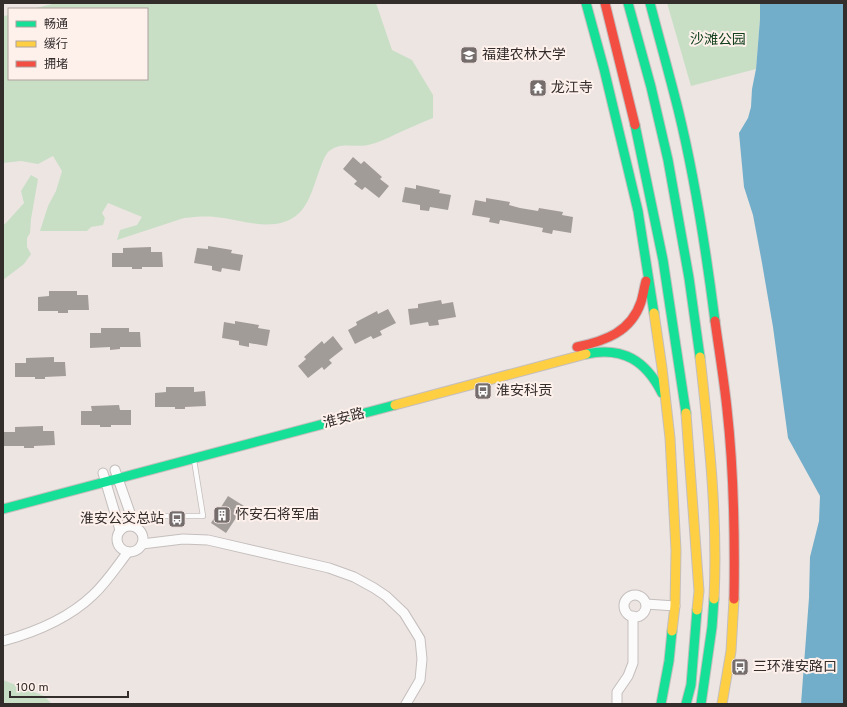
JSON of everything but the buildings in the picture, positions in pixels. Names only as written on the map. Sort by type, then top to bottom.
[{"type":"main road","points":[[586,3],[604,69],[638,211],[666,401],[675,515],[676,550],[675,606],[669,661],[661,704]]},
{"type":"main road","points":[[605,3],[631,106],[663,260],[686,412],[699,590],[691,685],[685,704]]},
{"type":"main road","points":[[628,3],[651,87],[668,160],[690,278],[706,405],[713,486],[715,539],[712,627],[701,704]]},
{"type":"main road","points":[[650,3],[674,96],[696,194],[710,279],[727,410],[733,492],[735,554],[734,609],[731,651],[722,704]]},
{"type":"main road","name":"淮安路","points":[[117,474],[129,466],[605,340],[621,329],[635,314],[642,298],[647,273]]},
{"type":"main road","name":"淮安路","points":[[3,500],[194,458],[597,351],[620,354],[635,359],[651,373],[666,401]]},
{"type":"main road","name":"淮安路","points":[[3,509],[104,477]]},
{"type":"street","points":[[117,474],[135,527]]},
{"type":"street","points":[[104,477],[120,530],[118,535],[118,544],[128,552]]},
{"type":"street","points":[[3,641],[50,625],[75,610],[94,595],[128,552],[136,550],[142,544],[142,532],[135,527],[127,526],[120,530]]},
{"type":"street","points":[[142,544],[183,539],[208,540],[329,568],[354,577],[374,588],[386,596],[404,613],[420,639],[422,659],[420,680],[406,704]]},
{"type":"street","points":[[635,595],[642,598],[646,604],[643,614],[633,616],[627,613],[625,607],[628,598],[635,595]]},
{"type":"street","points":[[646,604],[675,606]]},
{"type":"street","points":[[617,704],[617,692],[628,676],[633,663],[633,616]]},
{"type":"lane","points":[[153,516],[203,516],[194,458]]},
{"type":"green space","points":[[56,3],[376,3],[392,50],[412,60],[433,95],[433,118],[375,143],[363,146],[342,146],[328,152],[324,158],[304,207],[299,214],[284,222],[275,224],[258,224],[215,217],[184,218],[117,240],[120,230],[137,225],[142,217],[108,203],[102,213],[105,218],[103,225],[91,227],[87,231],[40,231],[48,206],[56,191],[62,171],[53,156],[38,164],[21,161],[3,163],[3,16],[8,15],[8,80],[148,80],[148,8],[36,8]]},
{"type":"green space","name":"沙滩公园","points":[[667,3],[760,3],[756,69],[691,86]]},
{"type":"green space","points":[[31,175],[38,179],[30,233],[27,238],[27,247],[31,254],[24,264],[3,280],[3,225],[24,203],[21,191]]},
{"type":"green space","points":[[3,680],[44,696],[52,704],[3,704]]},
{"type":"water","points":[[760,3],[844,3],[844,704],[801,704],[809,598],[810,557],[819,521],[820,496],[788,438],[773,327],[762,263],[753,215],[744,187],[739,133],[748,118],[751,107],[752,89],[756,69]]},
{"type":"traffic: fast","points":[[586,3],[604,69],[638,211],[654,313]]},
{"type":"traffic: fast","points":[[628,3],[651,87],[668,160],[689,278],[700,357]]},
{"type":"traffic: fast","points":[[650,3],[690,161],[704,241],[715,321]]},
{"type":"traffic: fast","points":[[635,125],[663,260],[686,413]]},
{"type":"traffic: fast","points":[[586,354],[611,352],[632,358],[649,372],[662,393]]},
{"type":"traffic: fast","points":[[3,509],[395,405]]},
{"type":"traffic: fast","points":[[701,704],[712,627],[714,599]]},
{"type":"traffic: fast","points":[[686,704],[691,685],[697,610]]},
{"type":"traffic: fast","points":[[661,704],[669,661],[672,631]]},
{"type":"traffic: slow","points":[[654,313],[670,438],[676,550],[675,606],[672,631]]},
{"type":"traffic: slow","points":[[395,405],[586,354]]},
{"type":"traffic: slow","points":[[700,357],[714,508],[714,599]]},
{"type":"traffic: slow","points":[[686,413],[699,591],[697,610]]},
{"type":"traffic: slow","points":[[722,704],[731,651],[734,599]]},
{"type":"traffic: jam","points":[[605,3],[635,125]]},
{"type":"traffic: jam","points":[[577,347],[607,338],[624,328],[637,312],[646,281]]},
{"type":"traffic: jam","points":[[715,321],[726,398],[733,480],[734,599]]},
{"type":"place","name":"福建农林大学","points":[[469,55]]},
{"type":"place","name":"龙江寺","points":[[538,88]]},
{"type":"place","name":"淮安科贡","points":[[483,391]]},
{"type":"place","name":"怀安石将军庙","points":[[222,515]]},
{"type":"place","name":"淮安公交总站","points":[[177,519]]},
{"type":"place","name":"三环淮安路口","points":[[740,667]]}]
